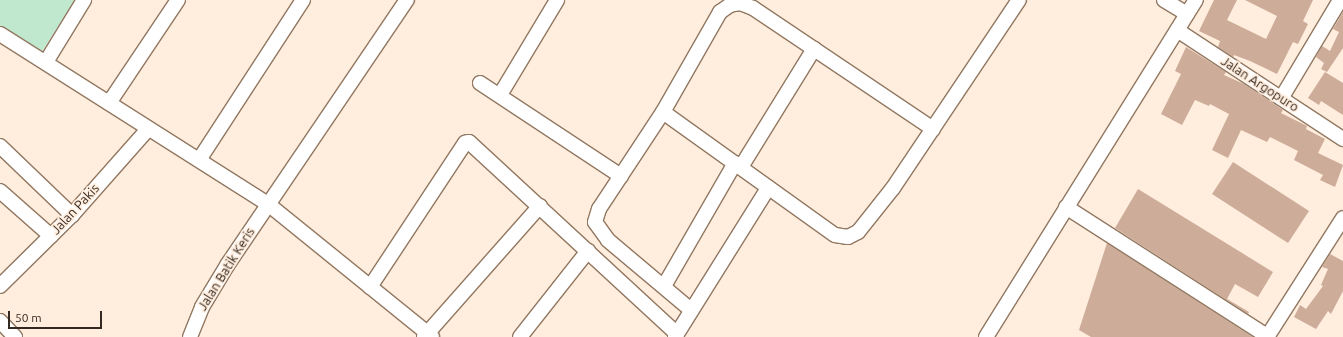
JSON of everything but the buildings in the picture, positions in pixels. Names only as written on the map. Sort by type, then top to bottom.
[{"type":"street","points":[[46,62],[84,0]]},
{"type":"street","points":[[109,103],[178,0]]},
{"type":"street","points":[[199,160],[302,0]]},
{"type":"street","name":"Jalan Batik Keris","points":[[188,336],[211,290],[406,0]]},
{"type":"street","points":[[500,95],[557,0]]},
{"type":"street","points":[[663,112],[835,235],[848,237],[858,232],[893,188],[1019,0]]},
{"type":"street","points":[[1164,0],[1187,14]]},
{"type":"street","points":[[986,337],[1196,0]]},
{"type":"street","points":[[1282,98],[1340,0]]},
{"type":"street","points":[[691,310],[608,240],[595,222],[600,209],[663,112],[720,12],[730,5],[740,3],[754,8],[934,128]]},
{"type":"street","name":"Jalan Argopuro","points":[[1177,30],[1343,139]]},
{"type":"street","points":[[0,34],[46,62],[148,130],[199,160],[268,204],[428,336],[540,206]]},
{"type":"street","points":[[664,286],[738,165],[814,49]]},
{"type":"street","points":[[480,83],[622,176]]},
{"type":"street","name":"Jalan Pakis","points":[[0,286],[72,215],[148,130]]},
{"type":"street","points":[[370,287],[467,142],[540,206],[676,335],[768,188]]},
{"type":"street","points":[[0,146],[72,215]]},
{"type":"street","points":[[0,191],[50,236]]},
{"type":"street","points":[[1066,207],[1267,337],[1343,218]]},
{"type":"street","points":[[520,337],[588,251]]},
{"type":"street","points":[[0,321],[15,337]]},
{"type":"green space","points":[[0,0],[75,0],[41,53],[0,28]]}]
